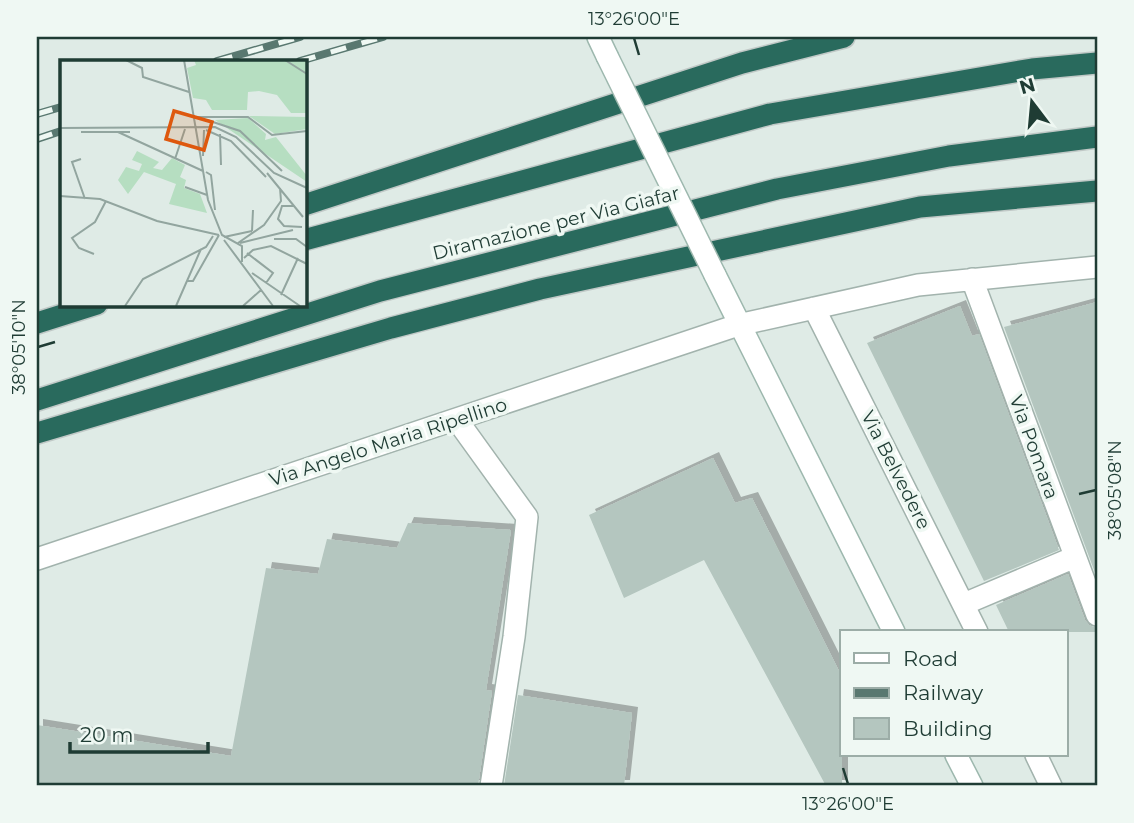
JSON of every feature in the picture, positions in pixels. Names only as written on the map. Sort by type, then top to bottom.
[{"type":"highway","points":[[306,204],[742,63],[844,37]]},
{"type":"highway","points":[[306,239],[770,114],[1032,69],[1097,63]]},
{"type":"highway","name":"Diramazione per Via Giafar","points":[[37,400],[380,291],[777,189],[950,156],[1097,137]]},
{"type":"highway","points":[[37,433],[391,328],[540,289],[920,206],[1097,191]]},
{"type":"highway","points":[[37,312],[60,301]]},
{"type":"highway","points":[[37,323],[91,306]]},
{"type":"street","points":[[603,46],[738,325],[893,630]]},
{"type":"street","name":"Via Angelo Maria Ripellino","points":[[37,559],[738,325],[918,285],[1097,267]]},
{"type":"street","name":"Via Pomara","points":[[972,279],[1097,615]]},
{"type":"street","name":"Via Belvedere","points":[[814,308],[976,630]]},
{"type":"street","points":[[457,420],[527,517],[514,637],[491,786]]},
{"type":"street","points":[[964,604],[1075,557]]},
{"type":"street","points":[[957,756],[972,786]]},
{"type":"street","points":[[1036,756],[1051,786]]},
{"type":"building","points":[[1097,302],[1097,578],[1004,327]]},
{"type":"building","points":[[960,306],[972,336],[979,334],[1059,550],[984,581],[867,343]]},
{"type":"building","points":[[713,458],[735,503],[752,498],[840,673],[842,786],[826,786],[704,560],[624,598],[589,515]]},
{"type":"building","points":[[408,523],[511,530],[486,690],[492,691],[478,786],[37,786],[37,725],[231,756],[266,568],[318,574],[327,539],[397,548]]},
{"type":"building","points":[[1068,574],[1085,620],[1097,628],[1097,632],[1008,630],[996,605]]},
{"type":"building","points":[[518,695],[632,713],[624,786],[504,786]]},
{"type":"railway","points":[[220,60],[300,37]]},
{"type":"railway","points":[[303,60],[383,37]]},
{"type":"railway","points":[[37,114],[60,107]]},
{"type":"railway","points":[[37,139],[60,131]]}]
